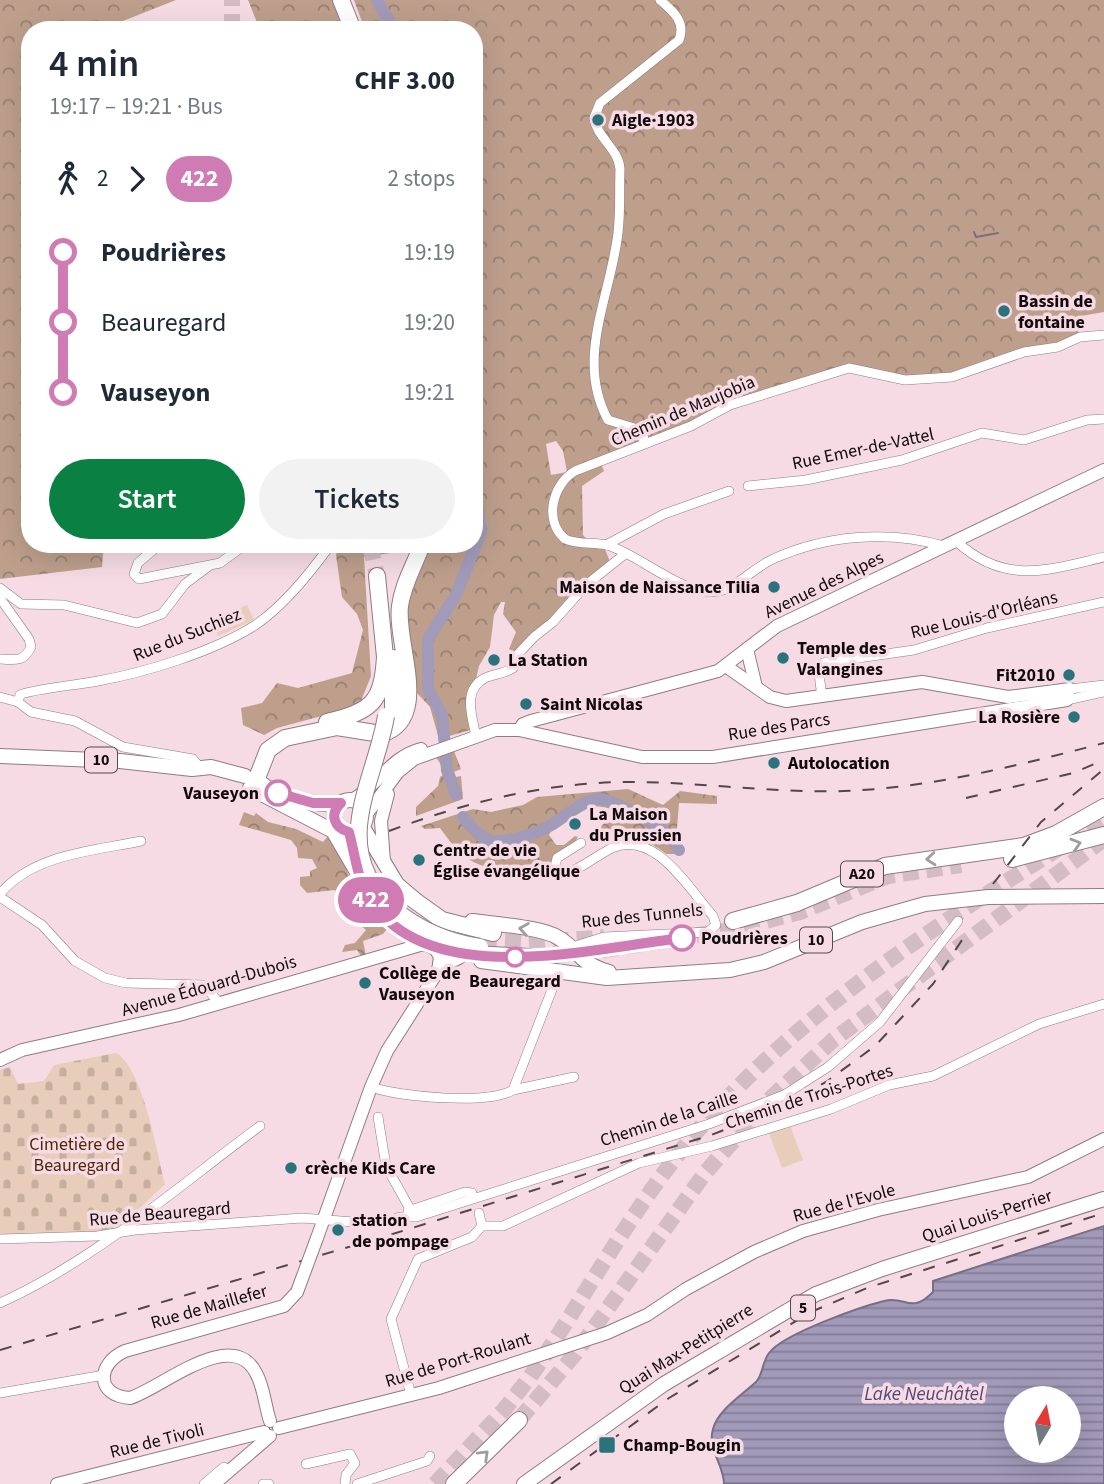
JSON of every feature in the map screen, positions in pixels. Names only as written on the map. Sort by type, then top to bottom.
[{"type":"highway","points":[[341,0],[349,21]]},
{"type":"highway","points":[[407,895],[442,920],[485,940],[446,931],[413,916],[386,890],[374,869],[368,847],[368,821],[389,716],[393,603],[397,583],[410,553]]},
{"type":"highway","points":[[250,780],[268,751],[285,738],[337,727],[381,734],[401,721],[407,709],[409,694],[400,634],[400,606],[404,587],[418,553]]},
{"type":"highway","points":[[376,576],[389,716]]},
{"type":"highway","points":[[250,780],[256,754],[272,737],[354,716],[368,707],[381,689],[384,657]]},
{"type":"highway","name":"A20","points":[[724,921],[797,903],[886,866],[1024,846],[1056,834],[1104,805]]},
{"type":"highway","points":[[961,865],[1046,852],[1104,835]]},
{"type":"highway","points":[[431,946],[474,954],[530,957]]},
{"type":"highway","points":[[454,1484],[519,1420]]},
{"type":"main road","name":"10","points":[[0,756],[211,768],[305,802],[346,801]]},
{"type":"main road","name":"10","points":[[250,780],[293,810],[333,831],[379,910],[403,930],[431,946],[460,957],[559,969],[590,976],[748,967],[839,930],[900,910],[949,900],[1016,896],[1104,896]]},
{"type":"main road","points":[[346,801],[361,805],[359,824],[338,827],[334,821],[335,810],[346,801]]},
{"type":"main road","name":"10","points":[[293,810],[311,810],[334,821]]},
{"type":"main road","name":"10","points":[[359,824],[407,895]]},
{"type":"main road","name":"10","points":[[357,874],[359,824]]},
{"type":"main road","points":[[357,874],[367,863],[384,862]]},
{"type":"main road","name":"Rue des Tunnels","points":[[407,895],[450,917],[550,934],[589,965],[617,975]]},
{"type":"main road","points":[[559,969],[569,948]]},
{"type":"main road","points":[[438,971],[448,962],[460,957]]},
{"type":"main road","name":"Quai Louis-Perrier","points":[[882,1269],[1104,1199]]},
{"type":"main road","name":"5","points":[[539,1484],[626,1418],[807,1306],[851,1286],[1104,1205]]},
{"type":"main road","name":"Quai Max-Petitpierre","points":[[524,1484],[640,1400],[787,1309],[834,1286],[882,1269]]},
{"type":"main road","points":[[604,1414],[640,1400]]},
{"type":"street","points":[[643,444],[644,431],[608,420],[596,397],[594,341],[618,238],[620,169],[616,155],[596,127],[594,114],[600,103],[679,40],[682,29],[680,20],[660,0]]},
{"type":"street","name":"Chemin de Maujobia","points":[[951,544],[852,536],[829,538],[774,558],[748,572],[731,587],[718,591],[696,590],[606,545],[572,542],[559,534],[554,508],[556,490],[564,478],[575,471],[691,426],[730,405],[849,368],[905,380],[952,377],[1024,352],[1058,346],[1080,337],[1104,335]]},
{"type":"street","name":"Rue Emer-de-Vattel","points":[[748,486],[806,480],[902,460],[982,433],[1024,439],[1087,420],[1104,419]]},
{"type":"street","name":"Avenue des Alpes","points":[[519,730],[525,723],[663,687],[727,667],[777,626],[1104,470]]},
{"type":"street","points":[[606,545],[664,514],[729,491]]},
{"type":"street","points":[[951,544],[992,562],[1029,572],[1104,557]]},
{"type":"street","points":[[150,553],[138,563],[134,574],[139,579],[220,563],[234,553]]},
{"type":"street","name":"Rue du Suchiez","points":[[18,702],[20,695],[27,690],[46,691],[148,671],[254,625],[310,571],[324,553]]},
{"type":"street","points":[[476,736],[470,701],[474,687],[488,677],[513,668],[518,654],[534,637],[553,622],[586,585],[625,554]]},
{"type":"street","points":[[0,588],[20,604],[64,605],[137,623],[162,614],[185,584],[209,566]]},
{"type":"street","points":[[0,598],[29,639],[31,648],[27,656],[19,660],[0,659]]},
{"type":"street","name":"Rue Louis-d'Orléans","points":[[822,697],[818,674],[823,663],[914,650],[987,628],[1104,602]]},
{"type":"street","points":[[747,649],[756,687]]},
{"type":"street","points":[[727,667],[770,697],[786,701],[922,682],[1008,697],[1071,695],[1104,685]]},
{"type":"street","name":"Rue des Parcs","points":[[346,801],[376,782],[397,758],[504,729],[642,757],[713,757],[1071,695],[1104,692]]},
{"type":"street","points":[[0,697],[18,702],[31,712],[75,721],[123,747],[193,759],[201,769]]},
{"type":"street","name":"Rue des Parcs","points":[[359,824],[394,777],[414,759],[437,748]]},
{"type":"street","points":[[384,862],[381,821],[394,777]]},
{"type":"street","points":[[141,841],[48,862],[19,875],[0,895],[42,925],[75,961],[93,972],[126,983],[204,985],[219,1003]]},
{"type":"street","points":[[581,843],[557,858],[554,871],[559,876],[612,848],[632,844],[653,851],[724,921]]},
{"type":"street","name":"Rue des Tunnels","points":[[569,948],[591,939],[708,932],[724,921]]},
{"type":"street","name":"Chemin de la Caille","points":[[323,1219],[380,1224],[400,1217],[416,1217],[777,1099],[828,1067],[880,1022],[958,921]]},
{"type":"street","points":[[396,952],[403,944],[403,930]]},
{"type":"street","points":[[589,965],[585,951],[591,939]]},
{"type":"street","points":[[431,946],[440,957],[438,971]]},
{"type":"street","name":"Avenue Édouard-Dubois","points":[[0,1060],[33,1047],[118,1030],[396,952],[431,946]]},
{"type":"street","points":[[513,1090],[559,969]]},
{"type":"street","name":"Rue de Maillefer","points":[[104,1375],[108,1361],[125,1352],[284,1306],[297,1292],[371,1087],[390,1045],[438,971]]},
{"type":"street","name":"Chemin de Trois-Portes","points":[[482,1226],[503,1226],[639,1163],[712,1146],[831,1109],[889,1085],[933,1076],[1039,1024],[1104,1004]]},
{"type":"street","points":[[371,1087],[400,1094],[481,1099],[500,1097],[513,1090],[575,1077]]},
{"type":"street","points":[[378,1116],[386,1166],[410,1209]]},
{"type":"street","points":[[0,1303],[31,1289],[114,1234],[260,1126]]},
{"type":"street","name":"Rue de l'Evole","points":[[607,1333],[647,1315],[694,1284],[754,1252],[792,1236],[867,1213],[1028,1177],[1104,1139]]},
{"type":"street","points":[[400,1217],[410,1209],[465,1192],[472,1193]]},
{"type":"street","points":[[411,1395],[391,1324],[396,1304],[418,1259],[472,1237],[482,1226],[480,1213]]},
{"type":"street","name":"Rue de Beauregard","points":[[0,1239],[114,1234],[302,1218],[323,1219]]},
{"type":"street","name":"Rue de Port-Roulant","points":[[271,1429],[411,1395],[607,1333]]},
{"type":"street","points":[[0,1392],[104,1375],[113,1394],[130,1398],[218,1355],[239,1357],[256,1372],[271,1429],[257,1449],[214,1484]]},
{"type":"street","name":"Rue de Tivoli","points":[[57,1484],[271,1429]]},
{"type":"street","points":[[204,1484],[228,1465],[257,1449]]},
{"type":"street","points":[[306,1464],[350,1454],[355,1463],[346,1475],[345,1484]]},
{"type":"street","points":[[357,1484],[427,1461],[430,1456]]},
{"type":"street","points":[[263,1484],[269,1484]]},
{"type":"green space","points":[[0,0],[176,0],[123,21],[21,21],[21,553],[103,553],[102,567],[0,579]]},
{"type":"green space","points":[[248,0],[333,0],[341,21],[256,21]]},
{"type":"green space","points":[[354,0],[1104,0],[1104,312],[1075,317],[1079,336],[1058,346],[953,374],[920,377],[887,375],[848,366],[710,415],[599,459],[604,471],[582,486],[583,535],[594,547],[605,549],[610,562],[518,654],[509,649],[516,632],[503,614],[505,602],[501,602],[494,615],[490,647],[479,666],[474,687],[474,729],[439,739],[430,707],[417,693],[404,617],[413,579],[427,553],[483,553],[483,21],[362,21]],"holes":[[[556,441],[563,451],[567,472],[551,475],[546,444]]]},
{"type":"green space","points":[[391,553],[364,557],[371,676],[359,706],[277,728],[264,735],[243,725],[241,708],[262,703],[277,683],[298,688],[352,673],[363,630],[357,614],[342,597],[336,555]]},
{"type":"green space","points":[[247,605],[254,620],[218,636],[211,621]]},
{"type":"green space","points":[[454,751],[461,769],[454,772],[456,777],[461,776],[463,799],[416,816],[416,807],[438,786],[440,777],[446,773],[436,757]]},
{"type":"green space","points":[[628,789],[663,805],[680,791],[717,796],[717,804],[679,803],[675,854],[666,854],[635,838],[600,836],[600,828],[608,818],[614,821],[619,813],[600,807],[580,809],[570,813],[554,826],[549,835],[556,845],[564,845],[575,836],[578,837],[544,869],[497,868],[475,863],[464,856],[440,828],[425,829],[421,826],[473,809],[491,812],[523,805],[537,797]]},
{"type":"green space","points":[[244,812],[254,816],[256,813],[268,822],[296,829],[323,842],[329,835],[359,896],[387,929],[383,934],[363,941],[366,956],[361,956],[357,950],[342,952],[345,945],[355,943],[366,930],[342,910],[335,890],[307,893],[300,885],[300,877],[310,876],[310,871],[317,868],[312,859],[298,858],[297,848],[291,840],[239,825]]},
{"type":"green space","name":"Cimetière de Beauregard","points":[[116,1053],[126,1062],[141,1093],[165,1184],[120,1227],[98,1233],[0,1237],[0,1070],[10,1067],[18,1084],[44,1081],[54,1065]]},
{"type":"green space","points":[[790,1125],[803,1160],[782,1168],[769,1133]]},
{"type":"water","name":"Lake Neuchâtel","points":[[1104,1226],[1104,1484],[724,1484],[712,1444],[713,1429],[725,1409],[756,1382],[769,1353],[790,1338],[823,1322],[884,1301],[919,1302],[933,1292],[933,1281]]},
{"type":"waterway","points":[[377,0],[389,21]]},
{"type":"waterway","points":[[974,232],[976,237],[998,233]]},
{"type":"waterway","points":[[456,795],[447,770],[442,715],[428,689],[428,639],[456,595],[473,553]]},
{"type":"waterway","points":[[463,817],[486,839],[511,840],[539,831],[581,805],[600,799],[623,807],[654,825],[666,833],[679,850]]},
{"type":"tunnel","points":[[232,0],[232,21]]},
{"type":"tunnel","points":[[372,553],[377,576]]},
{"type":"tunnel","points":[[435,1484],[503,1411],[530,1377],[654,1187],[700,1128],[744,1081],[790,1038],[890,959],[1104,820]]},
{"type":"tunnel","points":[[519,1420],[575,1354],[705,1173],[771,1098],[833,1040],[1104,839]]},
{"type":"tunnel","points":[[530,957],[585,953],[731,930],[800,912],[888,876],[961,865]]},
{"type":"tunnel","points":[[481,940],[527,943],[604,937]]},
{"type":"railway","points":[[389,831],[480,802],[574,785],[637,782],[792,791],[877,789],[975,774],[1104,743]]},
{"type":"railway","points":[[966,798],[1073,773],[1104,760]]},
{"type":"railway","points":[[993,884],[1041,822],[1104,769]]},
{"type":"railway","points":[[0,1350],[396,1233],[711,1135],[771,1112],[826,1082],[875,1046],[933,984],[964,937]]},
{"type":"railway","points":[[551,1484],[669,1398],[811,1312],[867,1288],[1104,1213]]},
{"type":"bus line","name":"422","points":[[278,793],[313,803],[341,803],[335,810],[334,821],[341,830],[349,832],[356,856],[357,874],[370,900],[391,922],[427,943],[494,957],[530,957],[585,953],[633,943],[682,938]]},
{"type":"place","name":"Aigle·1903","points":[[598,120]]},
{"type":"place","name":"Bassin de fontaine","points":[[1004,311]]},
{"type":"place","name":"Maison de Naissance Tilia","points":[[774,587]]},
{"type":"place","name":"Temple des Valangines","points":[[783,658]]},
{"type":"place","name":"La Station","points":[[494,660]]},
{"type":"place","name":"Fit2010","points":[[1069,675]]},
{"type":"place","name":"Saint Nicolas","points":[[526,704]]},
{"type":"place","name":"La Rosière","points":[[1074,717]]},
{"type":"place","name":"Autolocation","points":[[774,763]]},
{"type":"place","name":"Vauseyon","points":[[278,793]]},
{"type":"place","name":"La Maison du Prussien","points":[[575,824]]},
{"type":"place","name":"Centre de vie Église évangélique","points":[[419,860]]},
{"type":"place","name":"Poudrières","points":[[682,938]]},
{"type":"place","name":"Beauregard","points":[[515,957]]},
{"type":"place","name":"Collège de Vauseyon","points":[[365,983]]},
{"type":"place","name":"crèche Kids Care","points":[[291,1168]]},
{"type":"place","name":"station de pompage","points":[[338,1230]]},
{"type":"place","name":"Champ-Bougin","points":[[607,1445]]}]
